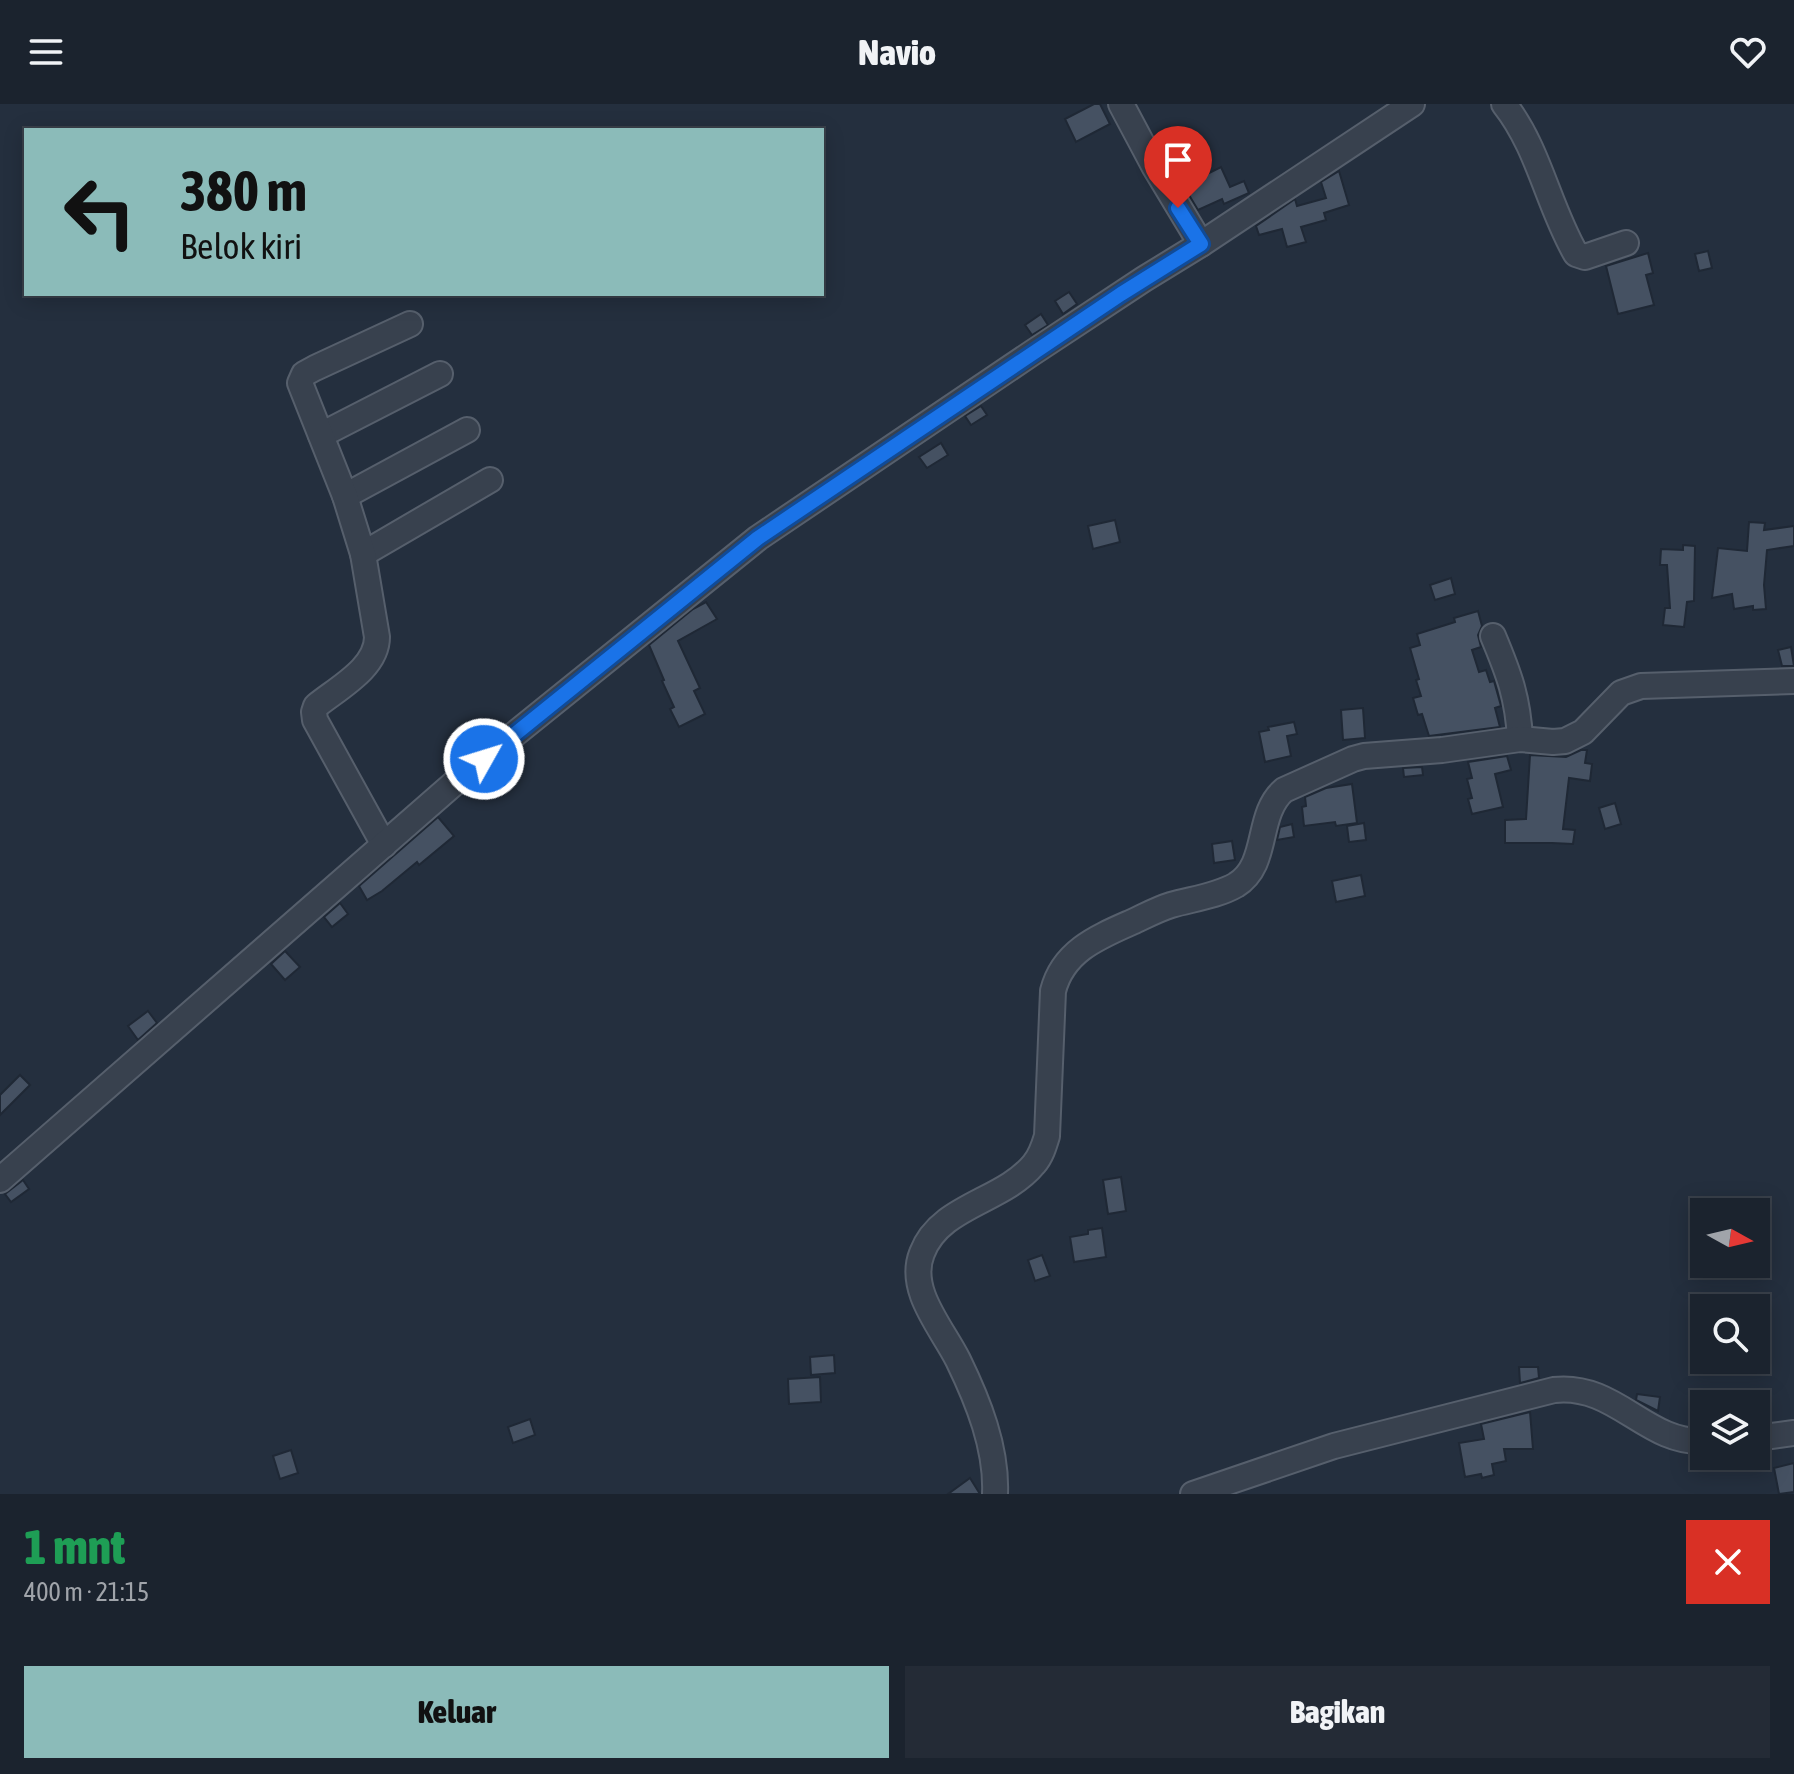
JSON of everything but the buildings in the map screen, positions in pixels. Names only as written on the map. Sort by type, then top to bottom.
[{"type":"street","points":[[1121,104],[1201,244]]},
{"type":"street","points":[[0,1180],[459,779],[758,538],[1094,312],[1412,104]]},
{"type":"street","points":[[1504,104],[1533,153],[1576,254],[1585,257],[1626,243]]},
{"type":"street","points":[[384,845],[314,715],[316,706],[369,661],[376,649],[375,621],[363,554],[345,496],[300,385],[303,376],[315,368],[410,324]]},
{"type":"street","points":[[321,435],[440,374]]},
{"type":"street","points":[[345,496],[467,430]]},
{"type":"street","points":[[363,554],[490,480]]},
{"type":"street","points":[[1493,636],[1515,691],[1520,739]]},
{"type":"street","points":[[995,1494],[993,1457],[987,1432],[958,1361],[922,1294],[918,1268],[931,1235],[948,1218],[1000,1192],[1034,1164],[1042,1150],[1047,1136],[1053,991],[1062,966],[1081,948],[1103,935],[1167,906],[1239,884],[1253,867],[1270,807],[1284,790],[1353,759],[1520,739],[1553,742],[1571,739],[1583,732],[1621,693],[1641,686],[1794,681]]},
{"type":"street","points":[[1193,1494],[1334,1446],[1554,1390],[1580,1390],[1610,1401],[1674,1439],[1690,1441]]},
{"type":"street","points":[[1770,1436],[1794,1433]]},
{"type":"route","points":[[484,759],[758,538],[1032,353],[1201,244],[1178,208]]}]
